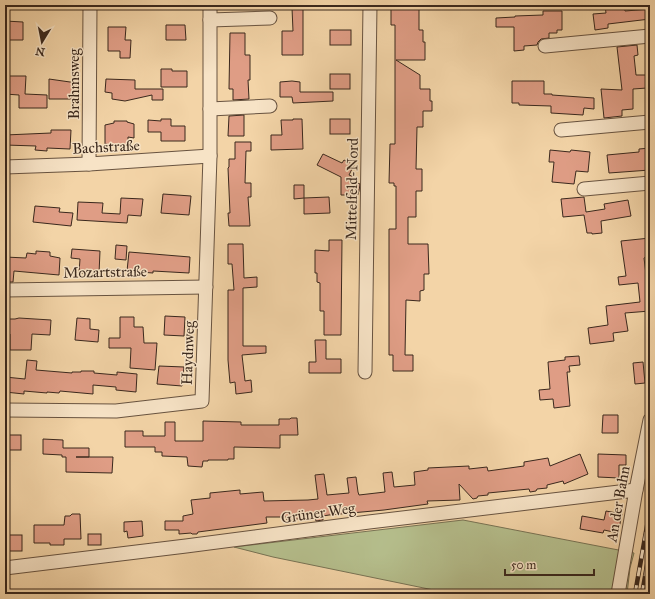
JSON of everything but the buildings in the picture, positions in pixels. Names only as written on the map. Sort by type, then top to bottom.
[{"type":"street","name":"Brahmsweg","points":[[89,164],[90,5]]},
{"type":"street","name":"Haydnweg","points":[[5,410],[116,411],[202,401],[210,156],[210,5]]},
{"type":"street","name":"Mittelfeld-Nord","points":[[365,372],[370,5]]},
{"type":"street","points":[[210,20],[270,18]]},
{"type":"street","points":[[545,46],[650,36]]},
{"type":"street","points":[[210,109],[270,106]]},
{"type":"street","points":[[561,130],[650,122]]},
{"type":"street","name":"Bachstraße","points":[[5,167],[89,164],[210,156]]},
{"type":"street","points":[[584,189],[650,183]]},
{"type":"street","name":"Mozartstraße","points":[[5,290],[206,287]]},
{"type":"street","name":"An der Bahn","points":[[618,594],[650,420]]},
{"type":"street","name":"Grüner Weg","points":[[5,568],[636,490]]},
{"type":"green space","points":[[463,520],[634,553],[630,568],[627,594],[453,594],[273,557],[234,547]]},
{"type":"railway","points":[[635,594],[650,509]]},
{"type":"railway","points":[[642,594],[650,548]]}]
